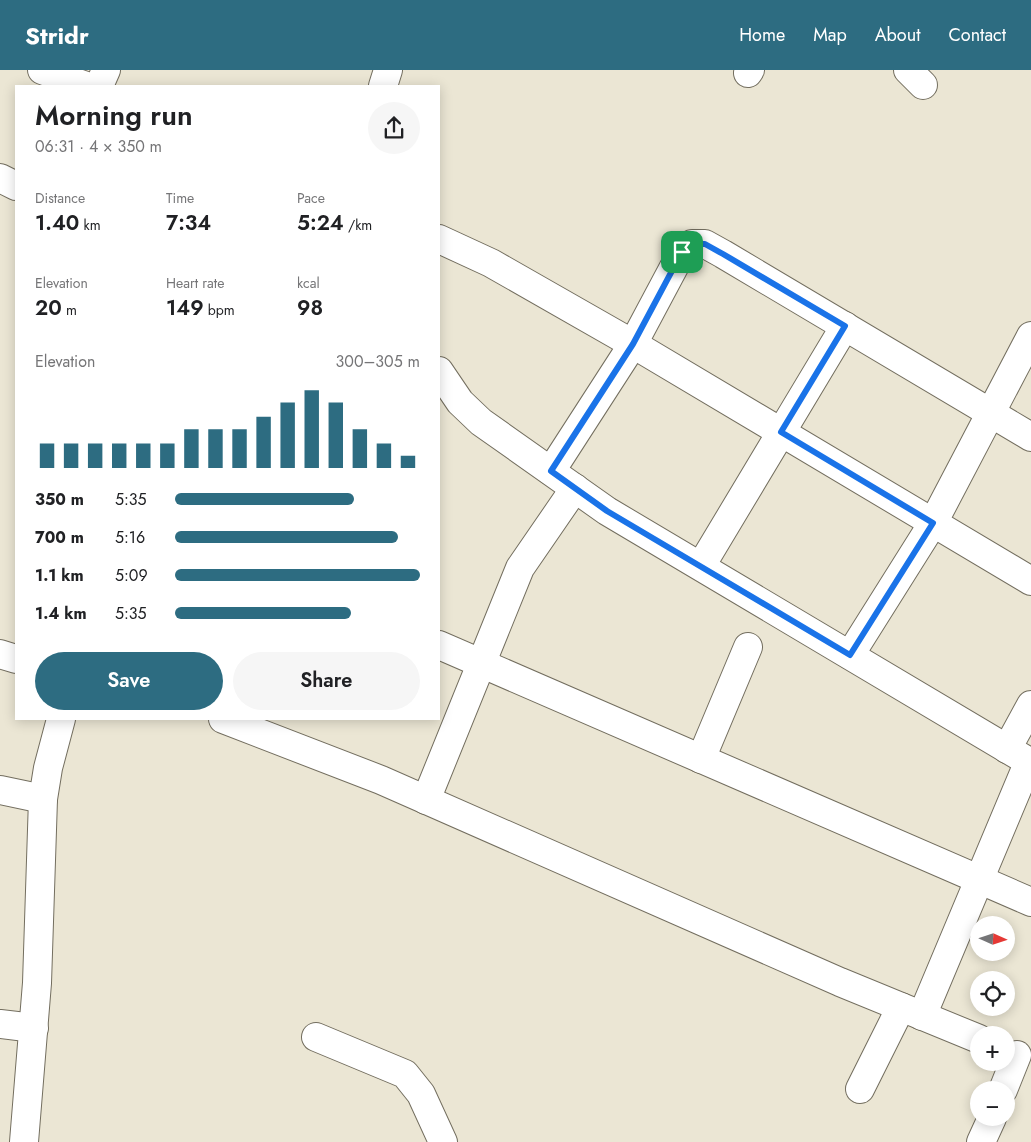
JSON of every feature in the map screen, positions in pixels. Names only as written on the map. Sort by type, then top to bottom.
[{"type":"street","points":[[42,70],[83,85]]},
{"type":"street","points":[[99,85],[106,70]]},
{"type":"street","points":[[383,85],[388,70]]},
{"type":"street","points":[[0,178],[15,186]]},
{"type":"street","points":[[440,239],[491,262],[633,344],[1031,581]]},
{"type":"street","points":[[551,471],[633,344],[682,252],[692,244],[705,244],[723,254],[1031,437]]},
{"type":"street","points":[[701,566],[845,326]]},
{"type":"street","points":[[850,655],[933,523],[989,412],[1031,336]]},
{"type":"street","points":[[440,372],[460,402],[481,422],[607,511],[1022,758]]},
{"type":"street","points":[[426,800],[520,568],[575,488]]},
{"type":"street","points":[[440,645],[1031,902]]},
{"type":"street","points":[[701,759],[748,647]]},
{"type":"street","points":[[0,654],[15,658]]},
{"type":"street","points":[[860,1088],[912,1011],[980,880],[1022,758],[1031,705]]},
{"type":"street","points":[[24,1142],[37,983],[43,799],[48,768],[61,720]]},
{"type":"street","points":[[226,720],[426,800],[970,1035]]},
{"type":"street","points":[[0,790],[43,799]]},
{"type":"street","points":[[0,1024],[34,1028]]},
{"type":"street","points":[[316,1037],[405,1074],[422,1094],[443,1142]]},
{"type":"street","points":[[1007,1081],[1018,1056]]},
{"type":"street","points":[[982,1142],[989,1126]]},
{"type":"route","points":[[692,244],[705,244],[845,326],[781,432],[933,523],[850,655],[607,511],[551,471],[633,344],[682,252],[692,244]]}]
